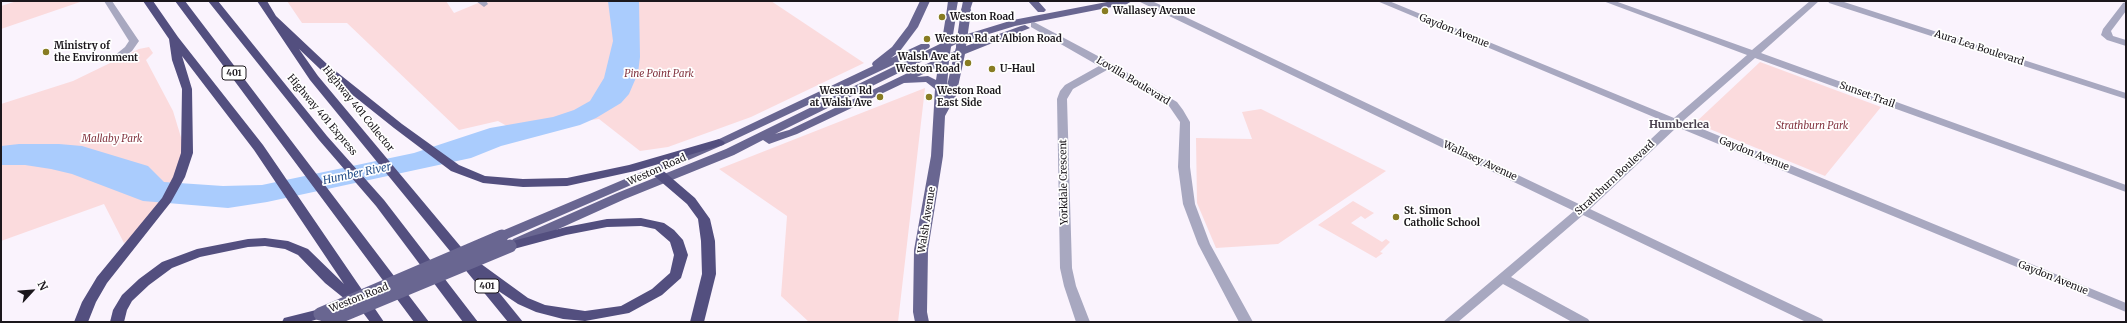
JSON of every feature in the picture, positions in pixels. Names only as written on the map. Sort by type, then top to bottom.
[{"type":"highway","name":"401","points":[[148,1],[174,39],[259,148],[374,317]]},
{"type":"highway","name":"401","points":[[180,1],[422,322]]},
{"type":"highway","name":"Highway 401 Express","points":[[213,1],[323,138],[380,203],[471,322]]},
{"type":"highway","name":"Highway 401 Collector","points":[[262,1],[272,18],[314,78],[356,131],[408,190],[516,322]]},
{"type":"highway","points":[[272,18],[324,67],[398,126],[455,168],[483,179],[523,183],[567,182],[631,168],[719,143]]},
{"type":"highway","points":[[81,322],[89,302],[102,280],[167,199],[179,177],[187,153],[187,89],[177,60],[174,39]]},
{"type":"highway","points":[[661,174],[691,201],[704,219],[708,241],[709,274],[697,322]]},
{"type":"highway","points":[[457,250],[506,290],[523,301],[541,309],[563,314],[585,316],[624,310],[657,292],[676,275],[681,255],[676,240],[669,232],[659,226],[641,222],[607,223],[506,241]]},
{"type":"highway","points":[[117,322],[120,310],[127,298],[144,282],[167,265],[214,248],[259,242],[288,245],[302,252],[330,280],[374,317]]},
{"type":"highway","points":[[289,322],[324,318]]},
{"type":"main road","points":[[833,90],[875,66],[896,49],[913,27],[925,1]]},
{"type":"main road","name":"Walsh Avenue","points":[[922,322],[920,312],[921,250],[937,156],[941,88],[953,1]]},
{"type":"main road","points":[[1033,1],[1041,10]]},
{"type":"main road","points":[[730,152],[793,132],[887,87],[961,49],[1034,25],[1108,9],[1126,1]]},
{"type":"main road","name":"Weston Road","points":[[661,174],[730,152],[952,42],[1013,22],[1126,1]]},
{"type":"main road","name":"Walsh Avenue","points":[[940,118],[950,96],[961,49],[967,6]]},
{"type":"main road","name":"Weston Road","points":[[301,322],[324,318],[661,174],[719,143],[941,39],[986,23],[1041,10],[1082,8]]},
{"type":"main road","points":[[887,87],[916,79],[928,78],[941,88]]},
{"type":"street","points":[[108,1],[134,41],[129,49],[118,56]]},
{"type":"street","name":"Wallasey Avenue","points":[[1142,1],[1149,3],[1817,322]]},
{"type":"street","name":"Gaydon Avenue","points":[[1381,1],[2126,308]]},
{"type":"street","name":"Sunset Trail","points":[[1607,1],[2126,189]]},
{"type":"street","name":"Strathburn Boulevard","points":[[1450,322],[1582,210],[1676,122],[1814,1]]},
{"type":"street","name":"Aura Lea Boulevard","points":[[1832,1],[2126,96]]},
{"type":"street","points":[[2126,5],[2106,31],[2106,35],[2110,38],[2126,43]]},
{"type":"street","name":"Lovilla Boulevard","points":[[1034,25],[1108,65],[1173,104],[1185,122],[1186,132],[1184,167],[1189,204],[1204,244],[1246,322]]},
{"type":"street","name":"Yorkdale Crescent","points":[[1083,322],[1070,286],[1066,268],[1062,99],[1065,91],[1069,87],[1108,65]]},
{"type":"street","points":[[1502,278],[1583,322]]},
{"type":"green space","points":[[17,1],[83,1],[1,29],[1,6]]},
{"type":"green space","name":"Pine Point Park","points":[[287,1],[446,1],[454,13],[483,1],[771,1],[864,63],[751,117],[668,147],[640,151],[599,119],[514,130],[498,121],[459,130],[347,23],[302,23]]},
{"type":"green space","name":"Mallaby Park","points":[[149,47],[153,53],[146,60],[173,111],[183,144],[179,177],[156,220],[124,243],[104,204],[1,241],[1,104],[73,81],[139,49]]},
{"type":"green space","name":"Strathburn Park","points":[[1760,62],[1881,107],[1825,176],[1695,123]]},
{"type":"green space","points":[[925,88],[898,322],[809,322],[781,296],[787,216],[719,169]]},
{"type":"green space","points":[[1261,109],[1386,171],[1278,244],[1216,248],[1197,203],[1196,138],[1252,139],[1242,112]]},
{"type":"green space","points":[[1353,201],[1374,213],[1365,219],[1361,216],[1351,223],[1382,242],[1386,239],[1390,242],[1380,252],[1383,253],[1376,258],[1318,225]]},
{"type":"water","name":"Humber River","points":[[608,1],[639,1],[640,57],[638,73],[629,94],[621,103],[596,118],[580,125],[501,146],[471,158],[267,202],[228,208],[143,201],[72,174],[25,165],[1,165],[1,146],[19,144],[59,144],[82,146],[148,166],[164,182],[223,186],[262,185],[414,153],[490,128],[553,117],[574,110],[590,101],[604,78],[613,41]]},
{"type":"place","name":"Wallasey Avenue","points":[[1105,11]]},
{"type":"place","name":"Weston Road","points":[[942,17]]},
{"type":"place","name":"Weston Rd at Albion Road","points":[[927,39]]},
{"type":"place","name":"Ministry of the Environment","points":[[46,52]]},
{"type":"place","name":"Walsh Ave at Weston Road","points":[[968,63]]},
{"type":"place","name":"U-Haul","points":[[992,69]]},
{"type":"place","name":"Weston Rd at Walsh Ave","points":[[880,97]]},
{"type":"place","name":"Weston Road East Side","points":[[929,97]]},
{"type":"place","name":"St. Simon Catholic School","points":[[1396,217]]},
{"type":"district","name":"Humberlea","points":[[1679,125]]}]
